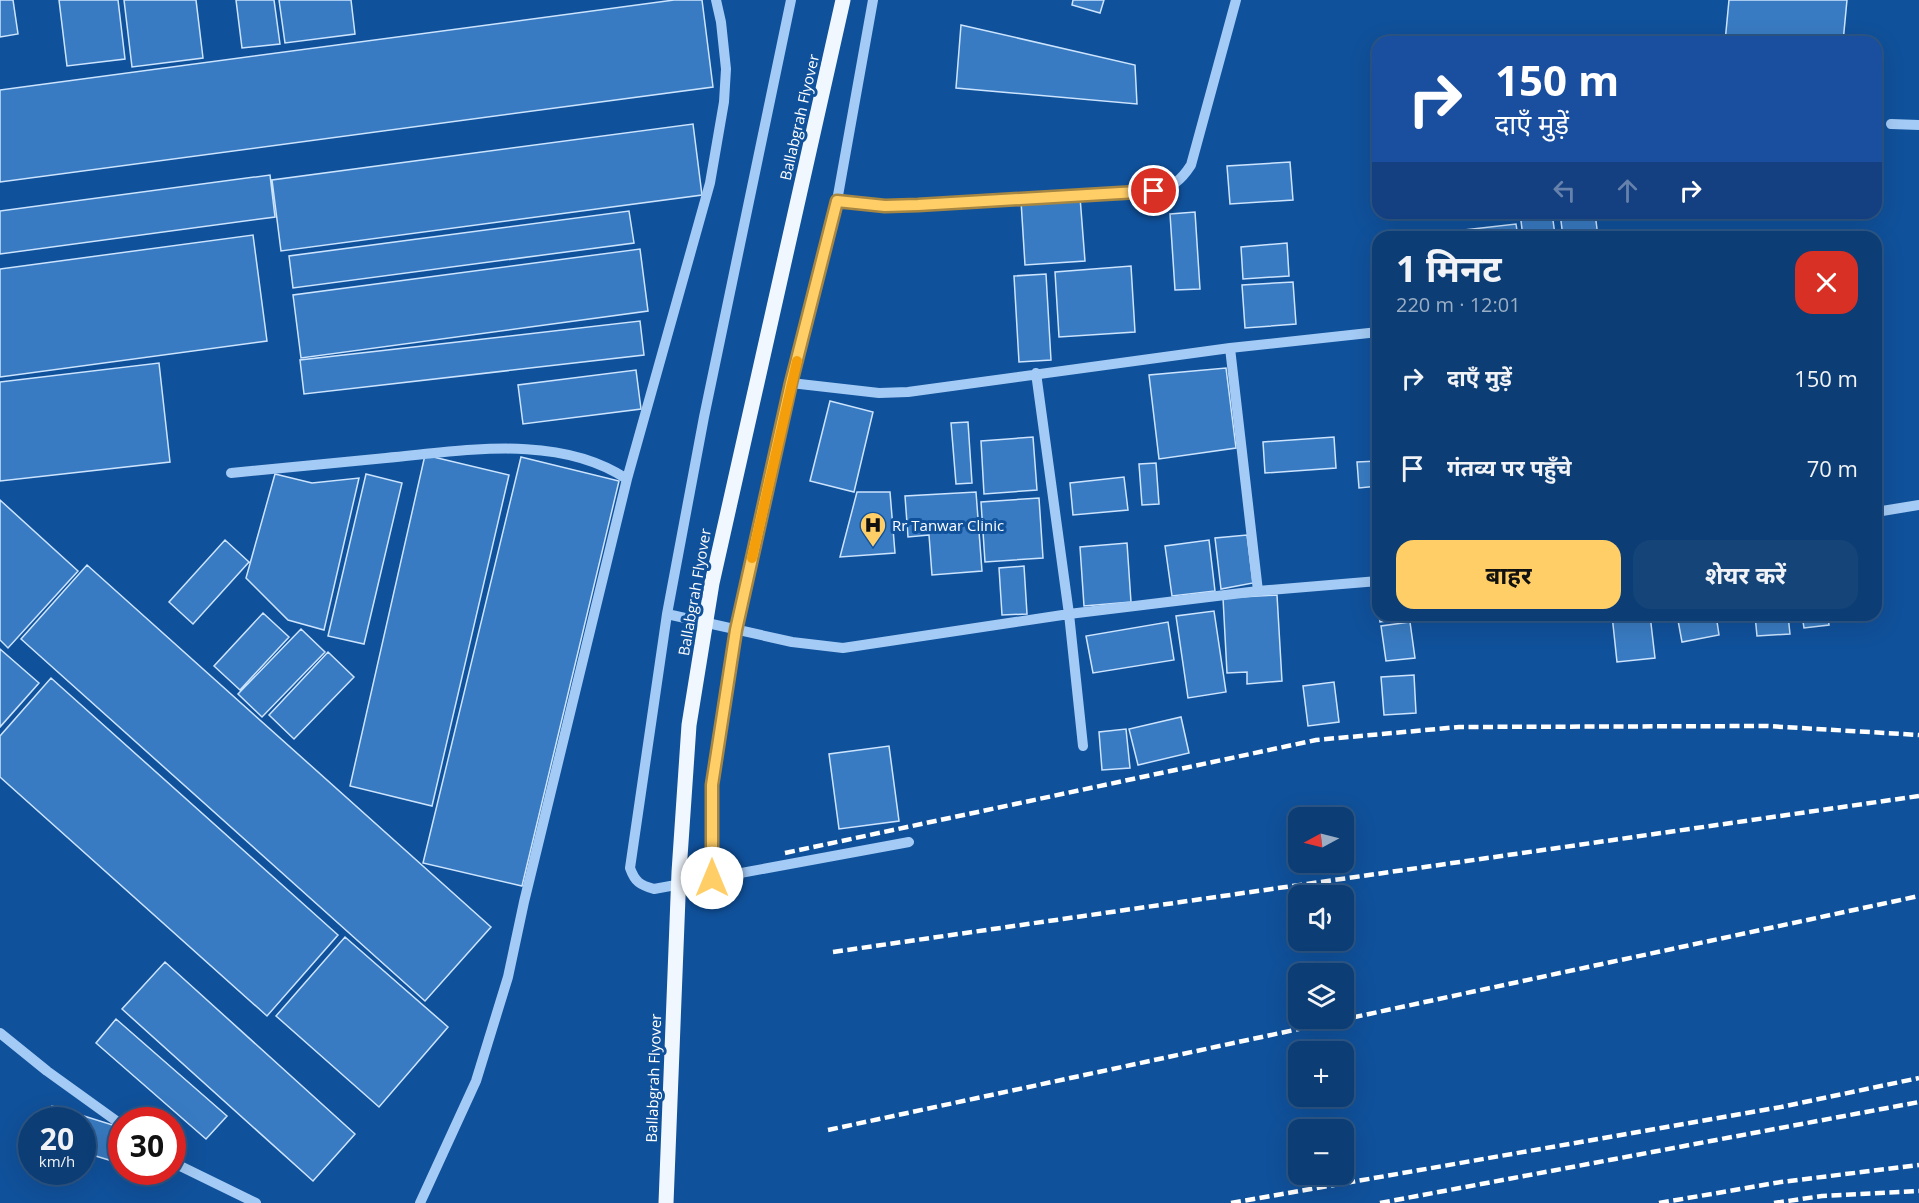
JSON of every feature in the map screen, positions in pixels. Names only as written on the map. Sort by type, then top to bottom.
[{"type":"main road","name":"Ballabgrah Flyover","points":[[666,1203],[679,884],[689,725],[714,572],[843,0]]},
{"type":"street","points":[[420,1203],[476,1081],[489,1043],[508,976],[627,479],[710,183],[724,102],[726,69],[716,0]]},
{"type":"street","points":[[791,0],[704,417],[667,614],[630,868],[634,879],[641,886],[654,889],[909,842]]},
{"type":"street","points":[[712,878],[712,785],[736,630],[791,383],[837,201],[873,0]]},
{"type":"street","points":[[837,201],[885,206],[918,205],[1154,191],[1170,186],[1183,178],[1191,165],[1236,0]]},
{"type":"street","points":[[1892,124],[1919,125]]},
{"type":"street","points":[[791,383],[868,392],[908,392],[1230,348],[1372,333]]},
{"type":"street","points":[[1230,348],[1258,591]]},
{"type":"street","points":[[1036,373],[1069,614],[1083,746]]},
{"type":"street","points":[[231,473],[492,448],[538,450],[582,459],[610,468],[627,479]]},
{"type":"street","points":[[1882,511],[1919,505]]},
{"type":"street","points":[[667,614],[792,642],[843,648],[1069,614],[1258,591],[1372,582]]},
{"type":"street","points":[[0,1033],[47,1071],[108,1115]]},
{"type":"street","points":[[186,1169],[256,1203]]},
{"type":"building","points":[[0,0],[13,0],[18,34],[0,37]]},
{"type":"building","points":[[59,0],[118,0],[125,59],[67,66]]},
{"type":"building","points":[[124,0],[196,0],[203,58],[132,67]]},
{"type":"building","points":[[236,0],[274,0],[280,44],[242,48]]},
{"type":"building","points":[[279,0],[351,0],[355,34],[285,43]]},
{"type":"building","points":[[674,0],[702,0],[713,87],[0,182],[0,90]]},
{"type":"building","points":[[1073,0],[1104,0],[1100,13],[1072,5]]},
{"type":"building","points":[[1729,0],[1847,0],[1844,36],[1726,36]]},
{"type":"building","points":[[961,25],[1135,65],[1137,104],[956,88]]},
{"type":"building","points":[[693,124],[702,195],[281,251],[272,180]]},
{"type":"building","points":[[1290,162],[1293,200],[1230,204],[1227,166]]},
{"type":"building","points":[[270,175],[275,217],[0,254],[0,211]]},
{"type":"building","points":[[1080,197],[1085,261],[1025,265],[1021,201]]},
{"type":"building","points":[[629,211],[634,243],[293,288],[289,256]]},
{"type":"building","points":[[1195,212],[1200,289],[1175,290],[1170,214]]},
{"type":"building","points":[[1521,219],[1553,219],[1554,231],[1522,231]]},
{"type":"building","points":[[1561,219],[1596,219],[1597,231],[1562,231]]},
{"type":"building","points":[[1516,224],[1517,231],[1455,231]]},
{"type":"building","points":[[253,235],[267,341],[0,377],[0,269]]},
{"type":"building","points":[[1287,243],[1289,276],[1243,279],[1241,247]]},
{"type":"building","points":[[640,249],[648,311],[301,358],[293,295]]},
{"type":"building","points":[[1131,266],[1135,332],[1059,337],[1055,272]]},
{"type":"building","points":[[1046,274],[1051,360],[1019,362],[1014,276]]},
{"type":"building","points":[[1293,282],[1296,324],[1245,328],[1242,285]]},
{"type":"building","points":[[640,321],[644,355],[304,394],[300,360]]},
{"type":"building","points":[[159,363],[170,462],[0,481],[0,382]]},
{"type":"building","points":[[1226,368],[1236,448],[1159,459],[1149,375]]},
{"type":"building","points":[[636,370],[641,409],[523,424],[518,385]]},
{"type":"building","points":[[830,401],[873,412],[854,492],[810,481]]},
{"type":"building","points":[[968,422],[972,483],[956,484],[951,423]]},
{"type":"building","points":[[1033,437],[1037,490],[984,494],[981,441]]},
{"type":"building","points":[[1334,437],[1336,468],[1265,473],[1263,442]]},
{"type":"building","points":[[425,455],[509,475],[432,806],[350,786]]},
{"type":"building","points":[[521,457],[619,481],[522,886],[423,863]]},
{"type":"building","points":[[1372,461],[1372,487],[1359,488],[1357,462]]},
{"type":"building","points":[[1156,463],[1159,504],[1142,505],[1139,464]]},
{"type":"building","points":[[275,474],[312,483],[359,478],[324,630],[288,620],[246,578]]},
{"type":"building","points":[[366,474],[402,483],[364,644],[328,636]]},
{"type":"building","points":[[1124,477],[1128,510],[1073,515],[1070,483]]},
{"type":"building","points":[[857,492],[890,492],[895,553],[840,557]]},
{"type":"building","points":[[976,492],[982,571],[932,575],[929,535],[908,537],[905,496]]},
{"type":"building","points":[[1039,498],[1043,558],[985,562],[981,502]]},
{"type":"building","points":[[0,500],[78,571],[8,648],[0,640]]},
{"type":"building","points":[[1247,535],[1253,583],[1221,589],[1215,538]]},
{"type":"building","points":[[225,540],[249,562],[193,624],[169,602]]},
{"type":"building","points":[[1209,540],[1215,591],[1172,596],[1165,546]]},
{"type":"building","points":[[1127,543],[1131,602],[1084,606],[1080,547]]},
{"type":"building","points":[[87,565],[491,927],[425,1001],[21,639]]},
{"type":"building","points":[[1024,566],[1027,614],[1002,615],[999,568]]},
{"type":"building","points":[[1277,595],[1282,681],[1247,684],[1247,672],[1227,673],[1223,598]]},
{"type":"building","points":[[1214,611],[1226,692],[1188,698],[1176,616]]},
{"type":"building","points":[[263,613],[289,637],[240,690],[214,666]]},
{"type":"building","points":[[1613,621],[1651,621],[1655,658],[1617,662]]},
{"type":"building","points":[[1678,621],[1717,621],[1719,635],[1682,642]]},
{"type":"building","points":[[1756,621],[1789,621],[1790,634],[1757,636]]},
{"type":"building","points":[[1803,621],[1829,621],[1829,625],[1804,628]]},
{"type":"building","points":[[1168,622],[1174,660],[1093,673],[1086,636]]},
{"type":"building","points":[[1410,622],[1415,658],[1386,661],[1381,626]]},
{"type":"building","points":[[301,629],[325,652],[262,717],[238,694]]},
{"type":"building","points":[[0,649],[39,683],[0,727]]},
{"type":"building","points":[[328,652],[354,677],[294,739],[269,715]]},
{"type":"building","points":[[1414,675],[1416,713],[1384,715],[1381,677]]},
{"type":"building","points":[[51,678],[338,935],[267,1016],[0,777],[0,736]]},
{"type":"building","points":[[1334,682],[1339,722],[1308,726],[1303,686]]},
{"type":"building","points":[[1181,717],[1189,753],[1138,765],[1129,729]]},
{"type":"building","points":[[1126,729],[1130,768],[1102,770],[1099,732]]},
{"type":"building","points":[[889,746],[899,821],[839,829],[829,754]]},
{"type":"building","points":[[345,937],[448,1027],[379,1107],[276,1016]]},
{"type":"building","points":[[165,962],[355,1134],[313,1181],[122,1009]]},
{"type":"building","points":[[116,1019],[227,1116],[206,1139],[186,1122],[186,1107],[169,1107],[96,1043]]},
{"type":"building","points":[[96,1120],[108,1124],[108,1160],[96,1156]]},
{"type":"railway","points":[[785,853],[1316,740],[1459,727],[1767,726],[1919,735]]},
{"type":"railway","points":[[833,952],[1919,796]]},
{"type":"railway","points":[[828,1130],[1919,896]]},
{"type":"railway","points":[[1231,1203],[1781,1107],[1919,1078]]},
{"type":"railway","points":[[1380,1203],[1919,1102]]},
{"type":"railway","points":[[1659,1203],[1781,1182],[1919,1165]]},
{"type":"railway","points":[[1774,1203],[1822,1196],[1919,1191]]},
{"type":"slow traffic","points":[[752,558],[797,361]]},
{"type":"place","name":"Rr Tanwar Clinic","points":[[873,548]]},
{"type":"route","points":[[712,878],[712,785],[736,630],[791,383],[837,201],[885,206],[918,205],[1154,191]]}]
